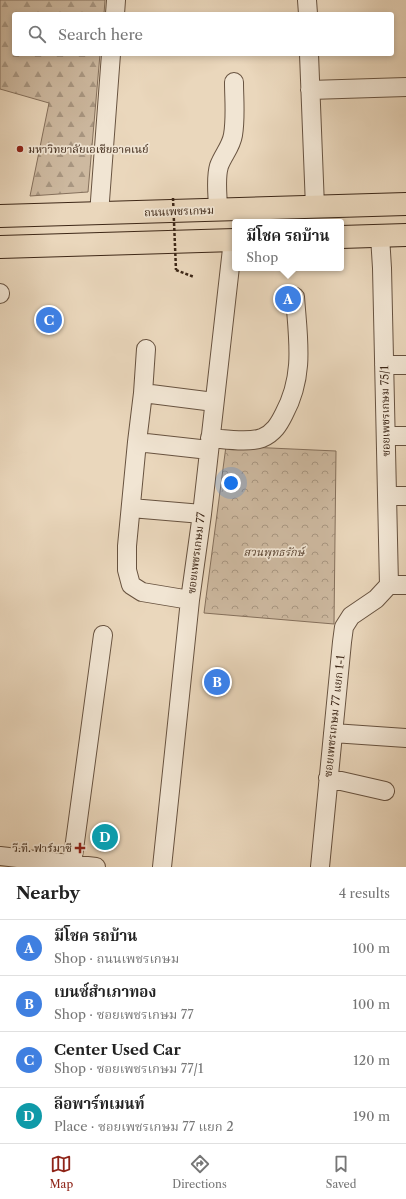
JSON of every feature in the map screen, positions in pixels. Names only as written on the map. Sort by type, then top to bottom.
[{"type":"main road","name":"ถนนเพชรเกษม","points":[[0,216],[406,204]]},
{"type":"main road","points":[[78,214],[78,244]]},
{"type":"main road","points":[[344,237],[406,235]]},
{"type":"main road","points":[[0,247],[232,240]]},
{"type":"street","points":[[115,12],[116,0]]},
{"type":"street","points":[[307,0],[308,12]]},
{"type":"street","points":[[99,214],[111,56]]},
{"type":"street","points":[[309,56],[315,207]]},
{"type":"street","points":[[218,210],[218,175],[220,165],[233,136],[234,82]]},
{"type":"street","points":[[310,90],[406,87]]},
{"type":"street","name":"ซอยเพชรเกษม 75/1","points":[[380,236],[387,496],[397,585]]},
{"type":"street","name":"ซอยเพชรเกษม 77","points":[[162,867],[190,600],[202,514],[232,256]]},
{"type":"street","points":[[137,442],[210,444],[260,438],[268,435],[277,428],[289,406],[298,374],[299,350],[295,297]]},
{"type":"street","points":[[146,349],[143,393],[127,546],[127,570],[132,585],[142,592],[190,600]]},
{"type":"street","points":[[384,365],[406,365]]},
{"type":"street","points":[[143,393],[214,402]]},
{"type":"street","points":[[386,436],[406,436]]},
{"type":"street","points":[[387,496],[406,496]]},
{"type":"street","points":[[131,508],[202,514]]},
{"type":"street","name":"ซอยเพชรเกษม 77 แยก 1-1","points":[[320,867],[344,627],[351,616],[397,585]]},
{"type":"street","points":[[72,864],[103,635]]},
{"type":"street","points":[[333,732],[406,738]]},
{"type":"street","points":[[328,778],[385,791]]},
{"type":"street","points":[[0,856],[96,867]]},
{"type":"path","points":[[173,198],[176,270],[194,278]]},
{"type":"green space","points":[[0,0],[105,0],[104,12],[12,12],[12,56],[100,56],[88,192],[30,196],[49,103],[0,89]]},
{"type":"green space","name":"สวนพุทธรักษ์","points":[[226,446],[336,451],[334,624],[204,613]]},
{"type":"place","name":"มหาวิทยาลัยเอเชียอาคเนย์","points":[[20,149]]},
{"type":"place","name":"มีโชค รถบ้าน","points":[[288,299]]},
{"type":"place","name":"Center Used Car","points":[[49,320]]},
{"type":"place","name":"เบนซ์สำเภาทอง","points":[[217,682]]},
{"type":"place","name":"ลีอพาร์ทเมนท์","points":[[105,837]]},
{"type":"place","name":"วี.ที. ฟาร์มาซี","points":[[80,848]]}]
